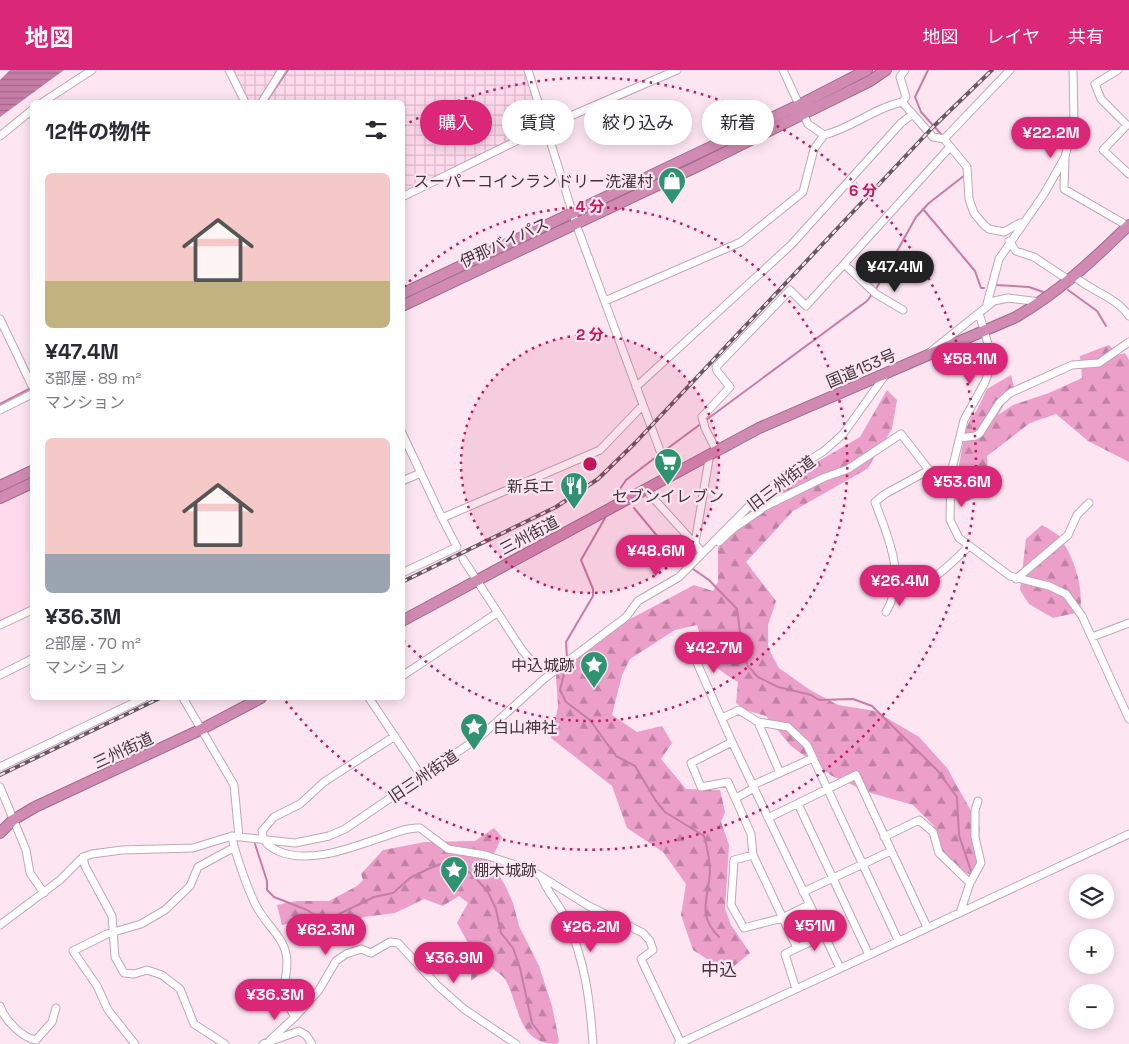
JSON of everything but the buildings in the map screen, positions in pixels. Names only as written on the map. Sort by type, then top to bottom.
[{"type":"highway","name":"伊那バイパス","points":[[405,305],[576,224],[801,110],[867,70]]},
{"type":"highway","name":"伊那バイパス","points":[[405,293],[572,213],[870,80],[886,70]]},
{"type":"highway","name":"国道153号","points":[[669,475],[713,451],[811,405],[985,332],[1042,302],[1072,279],[1128,226]]},
{"type":"highway","points":[[0,486],[30,472]]},
{"type":"highway","name":"三州街道","points":[[405,619],[669,475]]},
{"type":"highway","points":[[0,498],[30,484]]},
{"type":"highway","name":"三州街道","points":[[1,831],[13,820],[34,807],[202,729],[257,700]]},
{"type":"street","points":[[46,100],[92,70]]},
{"type":"street","points":[[229,70],[244,100]]},
{"type":"street","points":[[263,100],[282,70]]},
{"type":"street","points":[[528,70],[537,100]]},
{"type":"street","points":[[574,114],[677,70]]},
{"type":"street","points":[[783,70],[811,127],[824,135]]},
{"type":"street","points":[[605,301],[741,242],[803,192],[814,148],[824,135],[836,132],[869,115],[902,102],[906,97],[900,77],[905,70]]},
{"type":"street","points":[[944,139],[1010,70]]},
{"type":"street","points":[[1073,70],[1074,121],[1065,157],[1064,189],[1128,226]]},
{"type":"street","points":[[1118,70],[1095,84],[1101,99],[1126,125],[1103,150],[1129,174]]},
{"type":"street","points":[[902,102],[933,137],[944,139],[968,172],[969,199],[974,213],[989,229],[1004,232],[1023,220]]},
{"type":"street","points":[[0,136],[30,112]]},
{"type":"street","points":[[636,387],[791,246],[900,123],[913,114]]},
{"type":"street","points":[[405,196],[508,145]]},
{"type":"street","points":[[551,145],[572,213],[669,475]]},
{"type":"street","points":[[694,544],[713,451],[703,422],[704,414],[730,387],[716,367],[790,290],[806,306],[950,148]]},
{"type":"street","points":[[928,356],[933,348],[979,313],[987,304],[999,258],[1023,220],[1044,194],[1065,157]]},
{"type":"street","points":[[1009,241],[1016,251],[1034,257],[1114,300],[1129,316]]},
{"type":"street","points":[[844,264],[874,292],[903,310]]},
{"type":"street","points":[[987,304],[1008,298],[1042,302]]},
{"type":"street","points":[[979,313],[991,356],[990,370],[968,410],[960,438],[951,473],[950,520],[959,538],[999,569],[1016,579],[1049,586],[1066,594],[1076,605],[1129,719]]},
{"type":"street","points":[[0,319],[30,381]]},
{"type":"street","points":[[960,438],[976,436],[980,433],[999,403],[1010,393],[1072,365],[1099,363],[1129,342]]},
{"type":"street","name":"旧三州街道","points":[[83,857],[122,850],[193,848],[235,836],[295,843],[329,836],[345,829],[481,736],[544,678],[626,617],[638,601],[679,577],[760,495],[784,476],[824,451],[843,434],[886,374]]},
{"type":"street","points":[[0,410],[30,395]]},
{"type":"street","points":[[442,518],[600,450],[643,406]]},
{"type":"street","points":[[645,489],[703,553],[711,550],[733,529],[766,506],[823,478],[848,470],[901,434],[929,470]]},
{"type":"street","points":[[405,439],[457,547],[405,572]]},
{"type":"street","points":[[886,612],[896,581],[889,537],[876,502],[901,484],[929,470],[951,473]]},
{"type":"street","points":[[405,480],[421,473]]},
{"type":"street","points":[[1016,579],[1068,535],[1077,515],[1089,503]]},
{"type":"street","points":[[894,591],[914,589],[927,582],[969,546]]},
{"type":"street","points":[[464,559],[497,613],[533,663]]},
{"type":"street","points":[[0,625],[30,611]]},
{"type":"street","points":[[405,674],[497,613]]},
{"type":"street","points":[[1092,637],[1129,622]]},
{"type":"street","points":[[686,638],[732,742],[840,968]]},
{"type":"street","points":[[0,675],[30,660]]},
{"type":"street","points":[[0,767],[140,700]]},
{"type":"street","points":[[184,700],[234,785],[235,836],[233,848],[257,908],[279,938],[286,952],[289,968],[286,998],[295,1018]]},
{"type":"street","points":[[371,700],[422,778]]},
{"type":"street","points":[[722,718],[739,710],[758,722],[788,727],[807,746],[898,940]]},
{"type":"street","points":[[758,722],[780,773]]},
{"type":"street","points":[[395,736],[324,782],[300,804],[274,817],[262,831],[263,839],[269,846],[279,851],[291,855],[308,856],[335,851],[404,830],[420,828],[448,849],[485,856],[531,870],[587,905],[630,924],[650,941],[653,950],[641,959],[680,1043],[1129,834]]},
{"type":"street","points":[[732,742],[691,763],[701,787],[728,782],[751,834],[753,855],[797,948]]},
{"type":"street","points":[[736,798],[753,787],[813,758]]},
{"type":"street","points":[[768,818],[856,775],[927,927]]},
{"type":"street","points":[[0,787],[28,855],[30,873],[44,893]]},
{"type":"street","points":[[960,912],[970,883],[981,863],[975,837],[975,810],[978,801]]},
{"type":"street","points":[[798,804],[869,955]]},
{"type":"street","points":[[884,837],[919,820],[933,832],[939,854],[970,883]]},
{"type":"street","points":[[134,1044],[108,1010],[97,986],[73,951],[107,934],[141,924],[165,910],[190,886],[198,867],[233,848]]},
{"type":"street","points":[[803,892],[891,851]]},
{"type":"street","points":[[753,855],[734,860],[731,904],[744,928],[782,918],[810,905]]},
{"type":"street","points":[[0,926],[44,893],[83,857]]},
{"type":"street","points":[[83,857],[85,866],[112,916],[115,933],[115,957],[124,973],[134,974],[148,970],[162,975],[180,988],[194,1024],[225,1044]]},
{"type":"street","points":[[541,876],[544,885],[565,916],[584,966],[589,990],[593,1044]]},
{"type":"street","points":[[796,989],[785,954],[824,936]]},
{"type":"street","points":[[267,1042],[295,1018],[319,990],[336,961],[354,950],[361,949],[371,953],[390,942],[398,943],[437,985],[451,995],[464,1009],[516,1044]]},
{"type":"street","points":[[0,1006],[8,1020],[31,1039],[36,1040],[52,1022],[56,1008]]},
{"type":"street","points":[[267,1042],[299,1031],[306,1035],[312,1044]]},
{"type":"shaded area","points":[[10,70],[64,70],[0,117],[0,80]]},
{"type":"shaded area","points":[[229,70],[524,70],[533,100],[502,100],[502,144],[405,194],[405,100],[244,100]]},
{"type":"shaded area","points":[[30,490],[30,608],[0,623],[0,505]]},
{"type":"green space","points":[[1109,345],[1118,355],[1125,353],[1129,360],[1129,462],[1088,441],[1056,414],[1030,423],[987,456],[989,493],[959,504],[958,471],[965,432],[987,389],[1011,375],[1014,387],[998,415],[1013,405],[1049,393],[1082,378],[1080,356]]},
{"type":"green space","points":[[887,390],[897,400],[892,429],[867,469],[793,511],[746,562],[776,601],[768,625],[768,648],[779,668],[810,690],[838,705],[875,711],[919,737],[947,768],[980,827],[976,877],[943,863],[935,854],[934,826],[913,805],[871,793],[832,776],[791,746],[766,716],[746,710],[736,703],[738,682],[714,665],[706,653],[697,625],[675,630],[630,659],[622,675],[612,715],[637,732],[662,726],[672,743],[661,759],[686,789],[720,790],[725,812],[721,822],[729,845],[725,909],[731,925],[750,953],[727,972],[693,950],[681,915],[686,884],[663,852],[627,828],[612,786],[551,738],[558,707],[556,675],[619,625],[694,585],[713,591],[718,582],[718,548],[748,514],[781,483],[860,437]]},
{"type":"green space","points":[[1042,525],[1059,536],[1069,553],[1077,573],[1081,593],[1080,612],[1053,618],[1029,604],[1020,590],[1026,539]]},
{"type":"green space","points":[[494,828],[502,837],[490,862],[505,885],[513,903],[519,926],[539,966],[552,1006],[559,1041],[557,1044],[544,1042],[526,1030],[505,979],[490,966],[471,981],[472,950],[457,923],[468,903],[459,896],[443,906],[424,899],[395,913],[364,917],[324,935],[301,921],[282,925],[277,905],[297,901],[329,901],[357,886],[363,880],[361,874],[383,850],[425,842],[475,841]]},
{"type":"waterway","points":[[267,100],[288,70]]},
{"type":"waterway","points":[[928,70],[915,97],[921,112],[941,134]]},
{"type":"waterway","points":[[876,289],[916,217],[929,203],[965,175]]},
{"type":"waterway","points":[[923,209],[975,271],[981,288],[984,288]]},
{"type":"waterway","points":[[995,285],[1029,287],[1046,293]]},
{"type":"waterway","points":[[1068,290],[1097,311],[1106,326]]},
{"type":"waterway","points":[[706,420],[867,301],[873,293]]},
{"type":"waterway","points":[[0,404],[30,389]]},
{"type":"waterway","points":[[664,451],[702,423]]},
{"type":"waterway","points":[[616,495],[626,480],[660,454]]},
{"type":"waterway","points":[[634,508],[668,549],[672,548],[688,564]]},
{"type":"waterway","points":[[567,658],[566,642],[593,596],[593,589],[581,560],[605,518]]},
{"type":"waterway","points":[[693,569],[709,580],[737,609],[742,648],[748,666],[758,677],[778,687],[811,695],[819,700],[853,699],[872,706],[937,770],[957,797],[959,835],[971,871]]},
{"type":"waterway","points":[[566,666],[560,690],[566,702],[590,720],[616,756],[635,766],[656,801],[665,812],[704,836],[710,871],[706,913],[712,929],[719,937]]},
{"type":"waterway","points":[[255,844],[267,881],[267,890],[274,897],[313,914],[335,916],[374,897],[393,893],[410,878],[428,869],[446,862],[459,865],[474,876],[488,892],[496,909],[501,933],[513,948],[520,968],[532,1023],[543,1038]]},
{"type":"railway","points":[[405,581],[556,507],[598,479],[635,443],[933,127],[992,70]]},
{"type":"railway","points":[[0,775],[156,700]]},
{"type":"place","name":"スーパーコインランドリー洗濯村","points":[[672,205]]},
{"type":"place","name":"セブンイレブン","points":[[668,486]]},
{"type":"place","name":"新兵エ","points":[[574,510]]},
{"type":"place","name":"中込城跡","points":[[594,689]]},
{"type":"place","name":"白山神社","points":[[474,751]]},
{"type":"place","name":"棚木城跡","points":[[454,894]]},
{"type":"district","name":"中込","points":[[719,970]]}]
